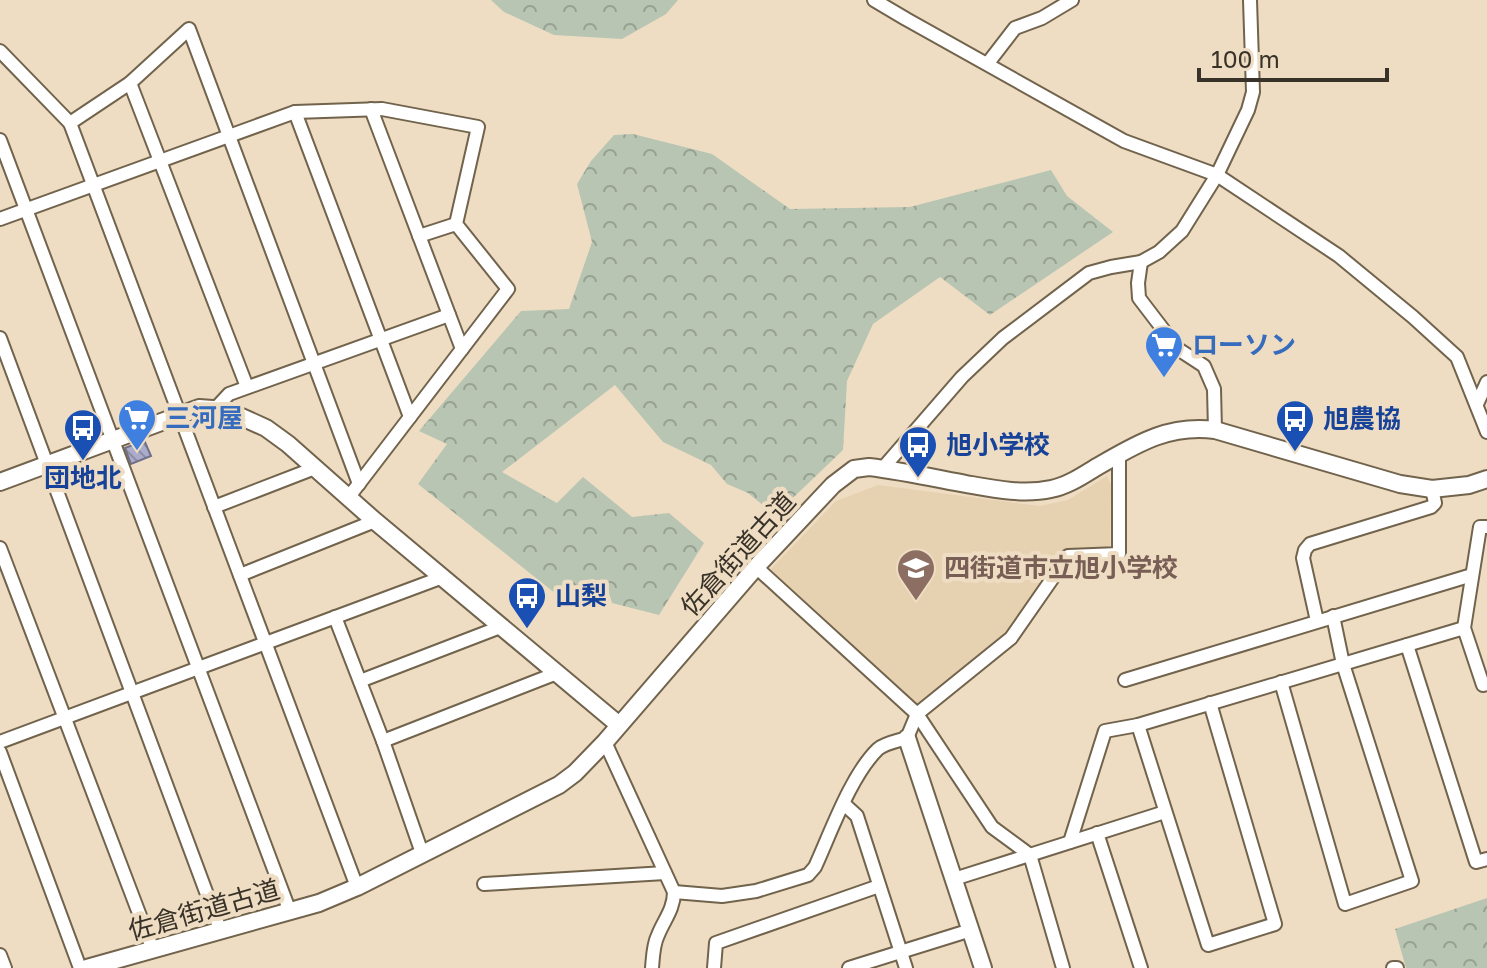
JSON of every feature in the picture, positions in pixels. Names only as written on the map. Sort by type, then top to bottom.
[{"type":"street","points":[[874,0],[1124,141],[1217,175],[1339,256],[1457,357],[1487,432]]},
{"type":"street","points":[[988,63],[1015,28],[1042,18],[1072,0]]},
{"type":"street","points":[[883,468],[962,377],[1003,338],[1089,273],[1141,262],[1159,252],[1182,231],[1217,175],[1248,110],[1253,92],[1250,0]]},
{"type":"street","points":[[70,123],[130,83],[189,29],[314,364],[354,491],[375,521],[619,725]]},
{"type":"street","points":[[0,51],[70,123],[357,887]]},
{"type":"street","points":[[130,83],[247,387]]},
{"type":"street","points":[[371,109],[462,349]]},
{"type":"street","points":[[0,219],[295,112],[382,109],[478,127],[456,224]]},
{"type":"street","points":[[295,112],[410,417]]},
{"type":"street","points":[[0,140],[290,912]]},
{"type":"street","points":[[419,236],[456,224]]},
{"type":"street","points":[[354,491],[508,289],[456,224]]},
{"type":"street","points":[[1141,262],[1139,298],[1178,349],[1204,366],[1214,389],[1215,430]]},
{"type":"street","points":[[215,409],[229,394],[449,315]]},
{"type":"street","points":[[0,338],[221,932]]},
{"type":"street","points":[[1477,404],[1487,382]]},
{"type":"street","points":[[0,482],[199,408],[226,410],[266,428],[315,468],[354,491]]},
{"type":"street","name":"佐倉街道古道","points":[[87,968],[319,903],[357,887],[559,785],[605,742],[756,567],[843,476],[854,469],[883,468],[1000,490],[1041,491],[1073,481],[1150,438],[1198,428],[1215,430],[1400,484],[1432,489],[1486,481]]},
{"type":"street","points":[[983,968],[907,738],[917,714],[1011,638],[1068,556],[1119,554],[1119,454]]},
{"type":"street","points":[[214,507],[315,468]]},
{"type":"street","points":[[1317,621],[1303,558],[1310,544],[1431,507],[1435,503],[1432,489]]},
{"type":"street","points":[[240,575],[375,521]]},
{"type":"street","points":[[1487,527],[1480,527],[1464,628],[1483,685],[1487,684]]},
{"type":"street","points":[[0,548],[153,950]]},
{"type":"street","points":[[756,567],[917,714],[992,827],[1030,855],[1063,968]]},
{"type":"street","points":[[1125,680],[1472,575]]},
{"type":"street","points":[[0,742],[443,577]]},
{"type":"street","points":[[1281,682],[1345,904],[1412,881],[1343,664],[1333,616]]},
{"type":"street","points":[[335,617],[422,853]]},
{"type":"street","points":[[360,681],[503,626]]},
{"type":"street","points":[[1070,842],[1105,731],[1138,725],[1464,628]]},
{"type":"street","points":[[1407,645],[1476,862],[1487,859]]},
{"type":"street","points":[[383,741],[557,673]]},
{"type":"street","points":[[1138,725],[1208,945],[1275,924],[1210,703]]},
{"type":"street","points":[[674,892],[722,896],[756,891],[808,875],[815,867],[860,772],[880,747],[907,738]]},
{"type":"street","points":[[605,742],[674,892],[674,901],[657,936],[652,968]]},
{"type":"street","points":[[0,752],[80,968]]},
{"type":"street","points":[[844,804],[857,816],[906,968]]},
{"type":"street","points":[[954,879],[1165,812]]},
{"type":"street","points":[[1097,833],[1136,967]]},
{"type":"street","points":[[484,884],[665,873]]},
{"type":"street","points":[[714,968],[716,943],[879,886]]},
{"type":"street","points":[[849,968],[971,930]]},
{"type":"street","points":[[0,955],[5,968]]},
{"type":"shaded area","name":"四街道市立旭小学校","points":[[1107,476],[1111,485],[1110,551],[1062,550],[1010,632],[917,704],[769,571],[836,501],[878,485],[1040,506],[1068,500]]},
{"type":"green space","points":[[491,0],[678,0],[666,14],[622,39],[554,35],[504,12]]},
{"type":"green space","points":[[633,134],[712,154],[790,209],[910,207],[1051,170],[1067,196],[1113,232],[990,315],[940,277],[873,324],[847,381],[843,450],[775,515],[748,493],[727,484],[711,465],[663,442],[615,385],[502,472],[557,503],[583,477],[632,517],[669,513],[704,543],[659,615],[612,603],[607,586],[570,605],[418,484],[447,444],[419,431],[521,311],[569,309],[592,242],[577,184],[591,161],[614,135]]},
{"type":"green space","points":[[1487,898],[1487,968],[1406,968],[1395,929]]},
{"type":"building","name":"三河屋","points":[[145,442],[151,456],[131,464],[125,448]]},
{"type":"place","name":"ローソン","points":[[1164,379]]},
{"type":"place","name":"三河屋","points":[[137,452]]},
{"type":"place","name":"旭農協","points":[[1295,453]]},
{"type":"place","name":"団地北","points":[[83,462]]},
{"type":"place","name":"旭小学校","points":[[918,479]]},
{"type":"place","name":"四街道市立旭小学校","points":[[916,602]]},
{"type":"place","name":"山梨","points":[[527,630]]}]
